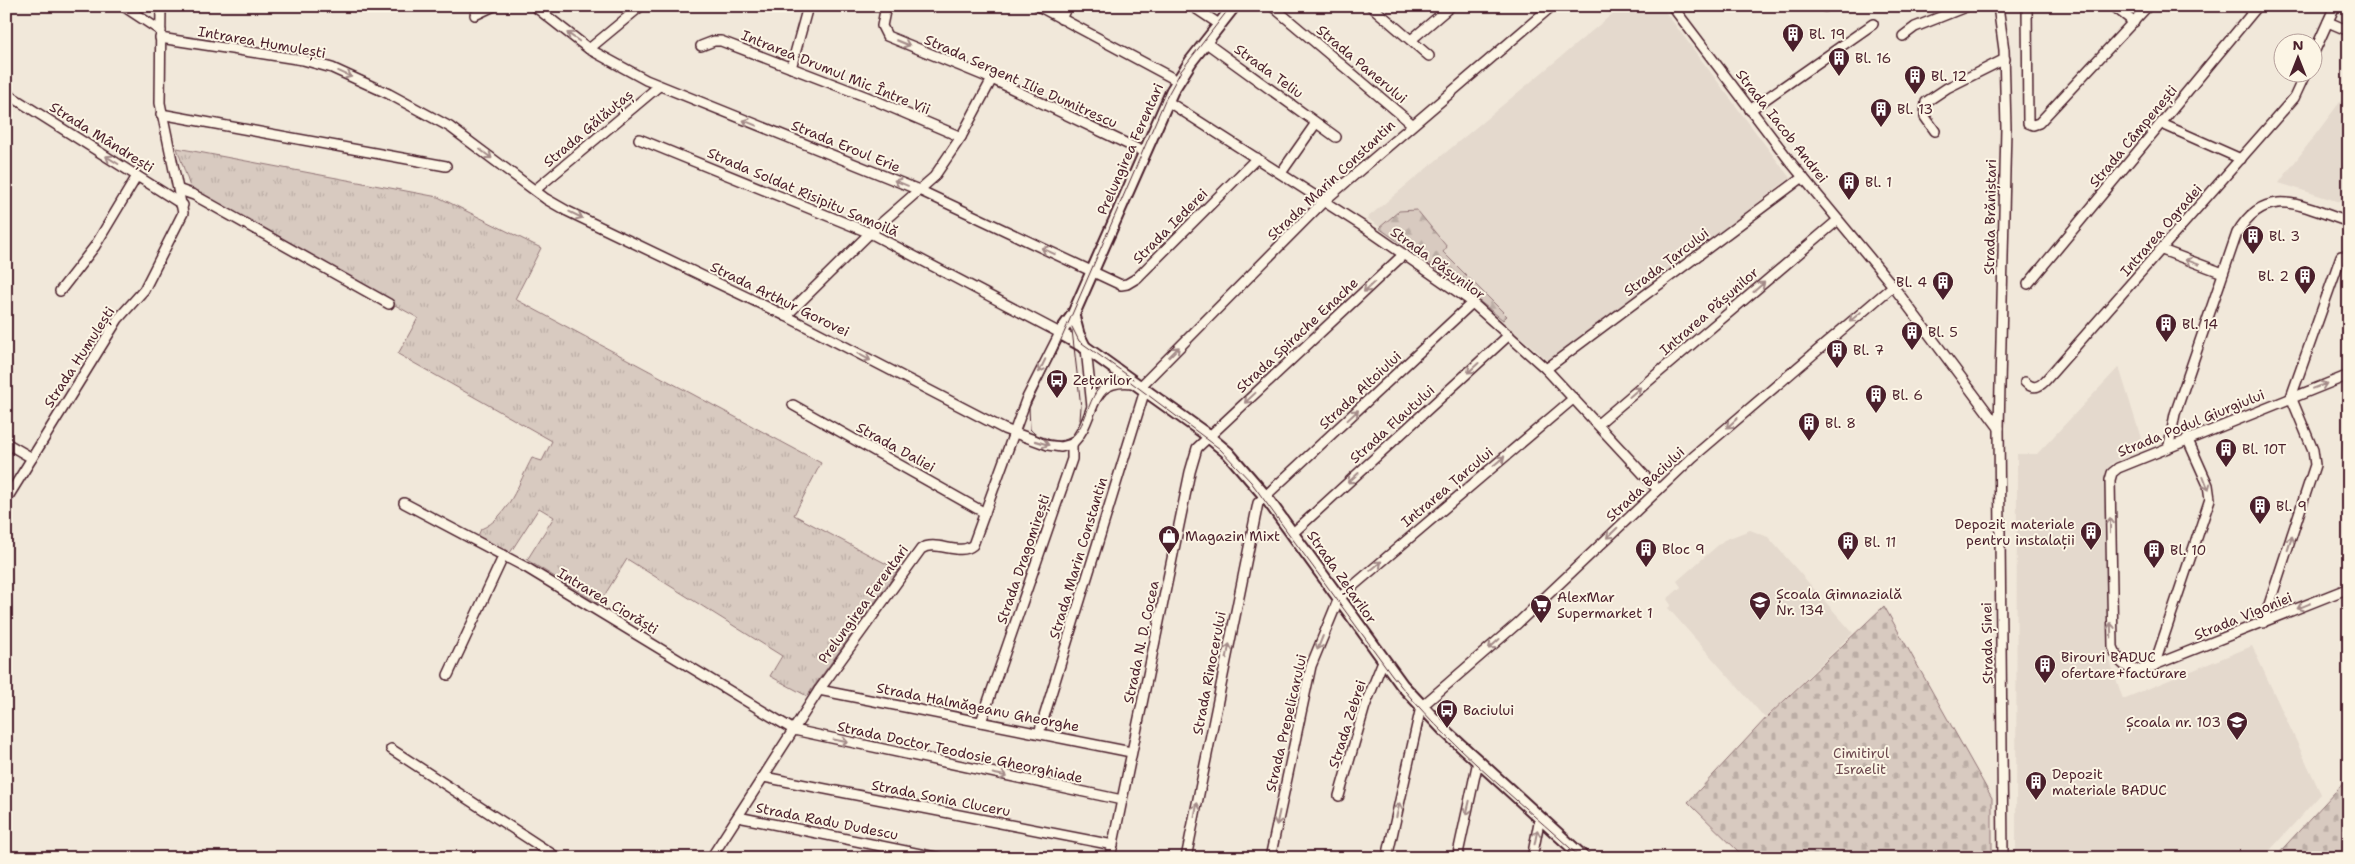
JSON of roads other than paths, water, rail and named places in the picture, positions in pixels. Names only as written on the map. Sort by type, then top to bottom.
[{"type":"main road","name":"Prelungirea Ferentari","points":[[1060,333],[1073,315],[1167,101],[1178,81],[1205,42],[1234,6]]},
{"type":"main road","points":[[1073,315],[1078,334],[1086,348]]},
{"type":"main road","name":"Strada Zețarilor","points":[[1060,333],[1086,348],[1208,436],[1233,458],[1266,496],[1383,661],[1421,707],[1584,858]]},
{"type":"street","points":[[122,6],[161,34]]},
{"type":"street","name":"Strada Humulești","points":[[6,500],[118,319],[144,290],[182,216],[180,190],[161,114],[161,6]]},
{"type":"street","points":[[475,15],[494,6]]},
{"type":"street","name":"Strada Eroul Erie","points":[[534,6],[589,48],[615,64],[659,86],[920,190],[1092,272]]},
{"type":"street","points":[[589,48],[641,6]]},
{"type":"street","name":"Strada Sergent Ilie Dumitrescu","points":[[886,6],[882,26],[887,36],[992,79],[1144,152]]},
{"type":"street","points":[[1038,6],[1178,81]]},
{"type":"street","points":[[1062,19],[1067,6]]},
{"type":"street","points":[[1192,6],[1219,24]]},
{"type":"street","name":"Strada Panerului","points":[[1272,6],[1412,124]]},
{"type":"street","points":[[1371,6],[1429,56]]},
{"type":"street","points":[[1412,40],[1451,6]]},
{"type":"street","name":"Strada Marin Constantin","points":[[1039,733],[1140,387],[1324,201],[1552,6]]},
{"type":"street","name":"Strada Iacob Andrei","points":[[1672,6],[1750,110],[1893,286],[1999,428]]},
{"type":"street","points":[[1903,36],[1915,27],[1968,6]]},
{"type":"street","name":"Strada Brăniștari","points":[[1998,6],[2005,59],[2006,128],[1999,428]]},
{"type":"street","points":[[2027,6],[2028,123],[2033,125],[2039,123],[2148,6]]},
{"type":"street","points":[[2113,6],[2134,22]]},
{"type":"street","name":"Strada Câmpenești","points":[[2028,284],[2258,6]]},
{"type":"street","points":[[2322,35],[2334,6]]},
{"type":"street","points":[[791,68],[807,10]]},
{"type":"street","points":[[2328,22],[2349,30]]},
{"type":"street","points":[[1750,110],[1873,24]]},
{"type":"street","name":"Intrarea Humulești","points":[[161,34],[303,60],[332,68],[432,116],[535,190]]},
{"type":"street","name":"Intrarea Drumul Mic Între Vii","points":[[701,46],[714,41],[720,41],[867,97],[961,137]]},
{"type":"street","name":"Strada Teliu","points":[[1205,42],[1336,137]]},
{"type":"street","points":[[1935,131],[1925,117],[1926,102],[1947,88],[2005,59]]},
{"type":"street","points":[[786,316],[870,233],[934,177],[961,137],[992,79]]},
{"type":"street","name":"Intrarea Ogradei","points":[[2025,382],[2029,386],[2039,387],[2162,250],[2294,98],[2301,82]]},
{"type":"street","name":"Strada Gălăuțaș","points":[[535,190],[659,86]]},
{"type":"street","name":"Strada Mândrești","points":[[6,93],[182,205]]},
{"type":"street","name":"Strada Pășunilor","points":[[1167,101],[1324,201],[1404,254],[1472,303],[1546,369],[1658,490]]},
{"type":"street","points":[[161,114],[446,166]]},
{"type":"street","points":[[1281,173],[1316,123]]},
{"type":"street","points":[[2162,124],[2241,159]]},
{"type":"street","name":"Strada Soldat Risipitu Samoilă","points":[[639,139],[870,233],[1060,333]]},
{"type":"street","name":"Strada Iederei","points":[[1092,272],[1121,284],[1132,282],[1257,158]]},
{"type":"street","points":[[60,291],[95,246],[137,176]]},
{"type":"street","name":"Strada Țarcului","points":[[1546,369],[1803,177]]},
{"type":"street","points":[[180,190],[194,194],[390,304]]},
{"type":"street","name":"Strada Arthur Gorovei","points":[[535,190],[580,218],[786,316],[1013,433],[1056,447],[1072,444]]},
{"type":"street","points":[[2169,445],[2175,414],[2237,233],[2245,219],[2260,206],[2272,202],[2286,202],[2349,222]]},
{"type":"street","name":"Intrarea Pășunilor","points":[[1598,424],[1838,220]]},
{"type":"street","points":[[2162,250],[2223,273]]},
{"type":"street","name":"Strada Spirache Enache","points":[[1208,436],[1404,254]]},
{"type":"street","points":[[2264,623],[2315,464],[2313,450],[2291,397],[2340,256]]},
{"type":"street","name":"Strada Baciului","points":[[1421,707],[1518,623],[1658,490],[1756,401],[1893,286]]},
{"type":"street","name":"Strada Altoiului","points":[[1266,496],[1472,303]]},
{"type":"street","name":"Prelungirea Ferentari","points":[[711,858],[819,690],[921,549],[932,545],[962,549],[971,547],[1030,392],[1060,333]]},
{"type":"street","name":"Strada Flautului","points":[[1293,533],[1509,335]]},
{"type":"street","name":"Strada Dragomirești","points":[[1086,348],[1092,408]]},
{"type":"street","name":"Strada Podul Giurgiului","points":[[2111,574],[2110,480],[2112,473],[2118,468],[2169,445],[2349,375]]},
{"type":"street","name":"Strada Dragomirești","points":[[981,722],[1072,459],[1072,444],[1084,429],[1101,391],[1109,384],[1117,382],[1140,387]]},
{"type":"street","name":"Intrarea Țarcului","points":[[1339,598],[1574,398]]},
{"type":"street","name":"Strada Daliei","points":[[793,405],[985,513]]},
{"type":"street","name":"Strada Șinei","points":[[1999,428],[2003,858]]},
{"type":"street","name":"Strada N. D. Cocea","points":[[1110,858],[1190,472],[1197,448],[1208,436]]},
{"type":"street","points":[[2154,666],[2210,499],[2208,485],[2188,438]]},
{"type":"street","points":[[6,443],[32,458]]},
{"type":"street","name":"Strada Rinocerului","points":[[1186,858],[1256,510],[1266,496]]},
{"type":"street","name":"Intrarea Ciorăști","points":[[404,503],[504,555],[794,730]]},
{"type":"street","points":[[448,675],[504,555]]},
{"type":"street","name":"Strada Vigoniei","points":[[2111,574],[2111,636],[2117,657],[2128,669],[2154,666],[2349,588]]},
{"type":"street","name":"Strada Prepelicarului","points":[[1270,858],[1311,666],[1339,598]]},
{"type":"street","name":"Strada Zebrei","points":[[1339,796],[1365,706],[1383,661]]},
{"type":"street","name":"Strada Halmăgeanu Gheorghe","points":[[819,690],[1131,752]]},
{"type":"street","points":[[1387,858],[1421,707]]},
{"type":"street","name":"Strada Doctor Teodosie Gheorghiade","points":[[794,730],[1122,800]]},
{"type":"street","points":[[391,749],[558,858]]},
{"type":"street","points":[[1456,858],[1478,761]]},
{"type":"street","name":"Strada Sonia Cluceru","points":[[764,777],[1112,845]]},
{"type":"street","name":"Strada Radu Dudescu","points":[[738,817],[940,858]]},
{"type":"street","points":[[1532,858],[1540,817]]},
{"type":"tram line","points":[[1231,6],[1181,71],[1165,100],[1057,349],[1029,408],[1030,429],[1040,438],[1050,441],[1065,440],[1079,429],[1091,401],[1102,385],[1114,379],[1121,379],[1128,380],[1220,449],[1251,482],[1392,675],[1413,700],[1459,748],[1581,858]]},
{"type":"tram line","points":[[1072,327],[1079,341],[1133,379]]},
{"type":"tram line","points":[[1072,330],[1081,407],[1080,420]]},
{"type":"place","name":"Bl. 19","points":[[1793,53]]},
{"type":"place","name":"Bl. 16","points":[[1839,77]]},
{"type":"place","name":"Bl. 12","points":[[1915,95]]},
{"type":"place","name":"Bl. 13","points":[[1881,128]]},
{"type":"place","name":"Bl. 1","points":[[1849,201]]},
{"type":"place","name":"Bl. 3","points":[[2253,255]]},
{"type":"place","name":"Bl. 2","points":[[2305,295]]},
{"type":"place","name":"Bl. 4","points":[[1943,301]]},
{"type":"place","name":"Bl. 14","points":[[2166,343]]},
{"type":"place","name":"Bl. 5","points":[[1912,351]]},
{"type":"place","name":"Bl. 7","points":[[1837,369]]},
{"type":"place","name":"Zețarilor","points":[[1057,399]]},
{"type":"place","name":"Bl. 6","points":[[1876,414]]},
{"type":"place","name":"Bl. 8","points":[[1809,442]]},
{"type":"place","name":"Bl. 10T","points":[[2226,468]]},
{"type":"place","name":"Bl. 9","points":[[2260,525]]},
{"type":"place","name":"Depozit materiale pentru instalații","points":[[2091,551]]},
{"type":"place","name":"Magazin Mixt","points":[[1169,555]]},
{"type":"place","name":"Bl. 11","points":[[1848,561]]},
{"type":"place","name":"Bloc 9","points":[[1646,568]]},
{"type":"place","name":"Bl. 10","points":[[2154,569]]},
{"type":"place","name":"Școala Gimnazială Nr. 134","points":[[1760,621]]},
{"type":"place","name":"AlexMar Supermarket 1","points":[[1541,624]]},
{"type":"place","name":"Birouri BADUC ofertare+facturare","points":[[2045,684]]},
{"type":"place","name":"Baciului","points":[[1447,729]]},
{"type":"place","name":"Școala nr. 103","points":[[2237,741]]},
{"type":"place","name":"Depozit materiale BADUC","points":[[2036,801]]},
{"type":"park label","name":"Cimitirul Israelit","points":[[1861,762]]}]
